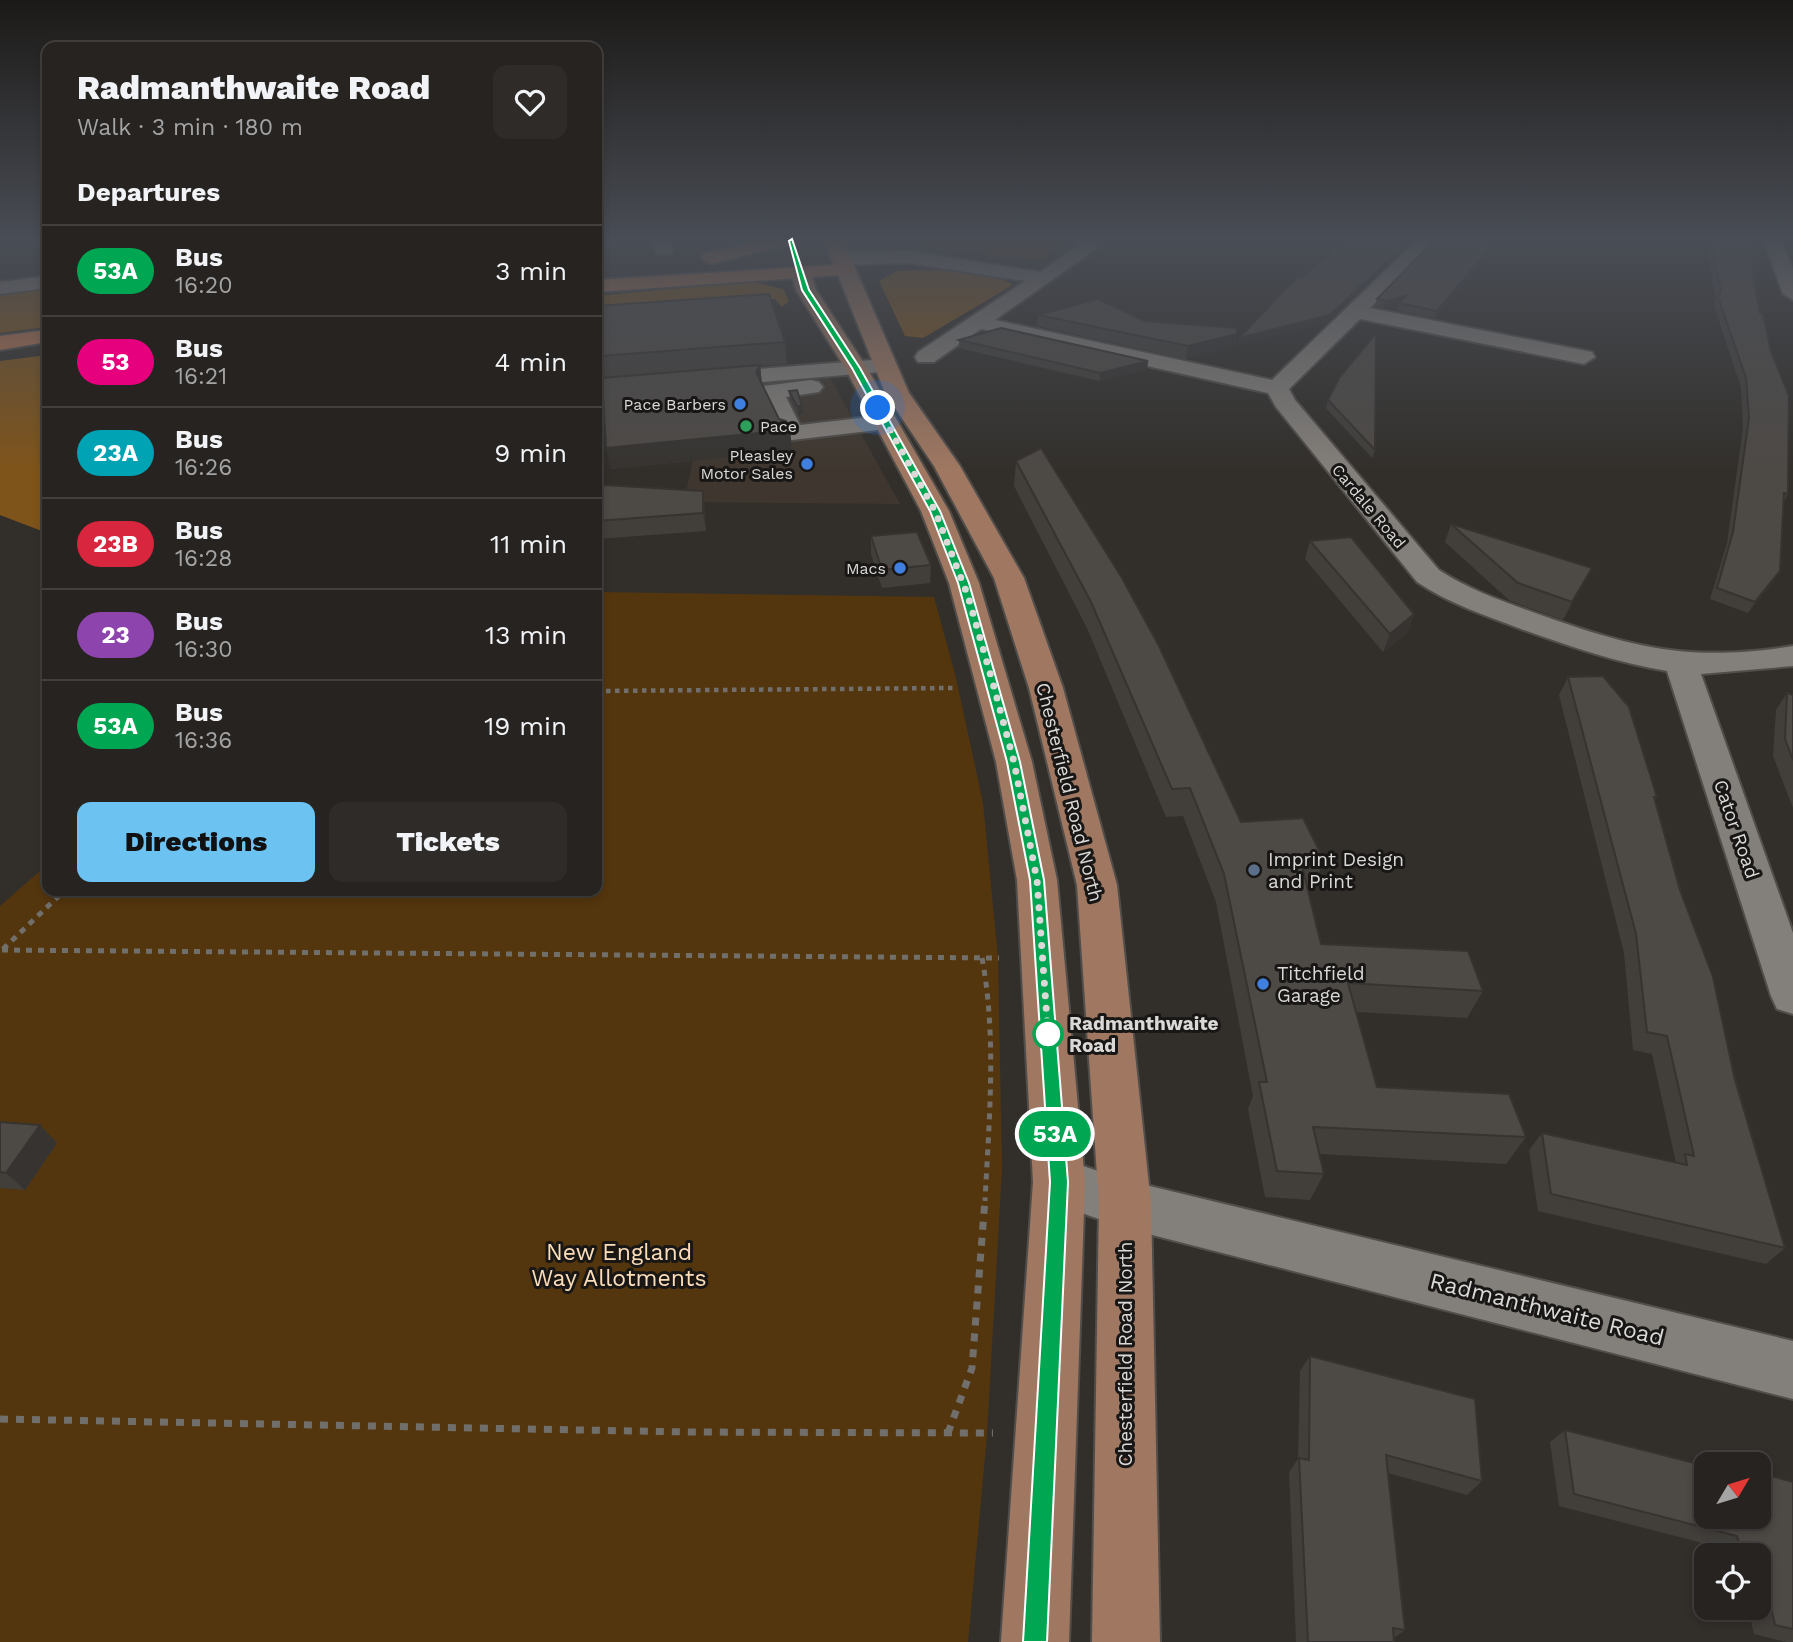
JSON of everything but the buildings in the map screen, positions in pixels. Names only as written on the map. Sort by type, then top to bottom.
[{"type":"highway","points":[[0,343],[42,337]]},
{"type":"main road","name":"Chesterfield Road North","points":[[830,318],[884,379],[947,466],[1009,578],[1046,688],[1097,885],[1125,1204],[1126,1642]]},
{"type":"main road","name":"Chesterfield Road North","points":[[862,318],[968,596],[1014,762],[1037,880],[1059,1182],[1035,1642]]},
{"type":"street","points":[[602,389],[884,379],[985,318]]},
{"type":"street","points":[[978,322],[1277,388],[1351,318]]},
{"type":"street","points":[[1385,318],[1584,357]]},
{"type":"street","name":"Cardale Road","points":[[1277,388],[1284,402],[1428,576],[1457,595],[1620,651],[1681,663],[1744,664],[1793,656]]},
{"type":"street","name":"Cator Road","points":[[1681,663],[1793,996]]},
{"type":"street","name":"Radmanthwaite Road","points":[[1059,1182],[1125,1204],[1793,1370]]},
{"type":"path","points":[[602,691],[758,692],[994,687]]},
{"type":"path","points":[[1,951],[59,896]]},
{"type":"path","points":[[1,951],[1042,957]]},
{"type":"path","points":[[948,1433],[972,1368],[982,1247],[991,1086],[988,991],[982,958]]},
{"type":"path","points":[[0,1419],[687,1432],[1045,1432]]},
{"type":"shaded area","points":[[0,318],[42,318],[42,328],[0,333]]},
{"type":"shaded area","points":[[896,318],[958,318],[923,338],[905,336]]},
{"type":"shaded area","points":[[42,356],[42,531],[0,515],[0,361]]},
{"type":"shaded area","points":[[830,378],[900,504],[684,502],[708,388]]},
{"type":"green space","name":"New England Way Allotments","points":[[602,592],[934,597],[956,678],[983,803],[998,958],[1002,1168],[987,1434],[968,1642],[0,1642],[0,906],[42,869],[42,896],[602,896]]},
{"type":"bus line","name":"53A","points":[[823,318],[856,368],[935,511],[964,583],[1014,762],[1037,880],[1059,1182],[1035,1642]]},
{"type":"place","name":"Pace Barbers","points":[[740,404]]},
{"type":"place","name":"Pace","points":[[746,426]]},
{"type":"place","name":"Pleasley Motor Sales","points":[[807,464]]},
{"type":"place","name":"Macs","points":[[900,568]]},
{"type":"place","name":"Imprint Design and Print","points":[[1254,870]]},
{"type":"place","name":"Titchfield Garage","points":[[1263,984]]},
{"type":"place","name":"Radmanthwaite Road","points":[[1048,1034]]},
{"type":"route","points":[[878,408],[935,511],[968,596],[994,687],[1014,762],[1037,880],[1048,1034]]}]
